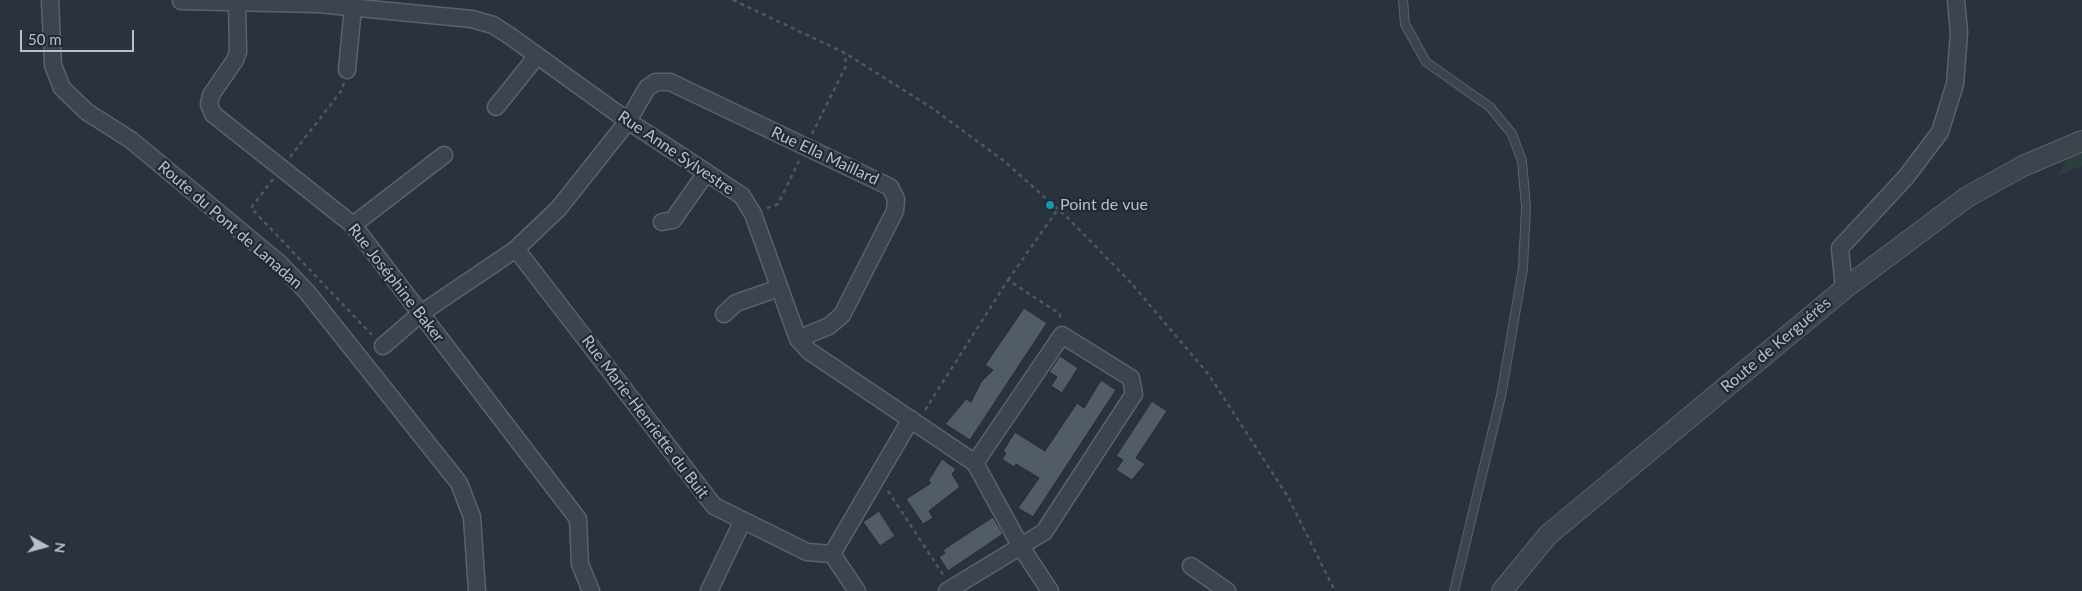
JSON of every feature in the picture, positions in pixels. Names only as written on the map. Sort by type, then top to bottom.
[{"type":"street","name":"Route du Pont de Lanadan","points":[[50,0],[53,65],[62,88],[87,112],[130,140],[279,263],[308,292],[459,483],[472,517],[477,591]]},
{"type":"street","points":[[1844,289],[1840,248],[1906,177],[1940,132],[1955,84],[1959,33],[1956,0]]},
{"type":"street","name":"Rue Anne Sylvestre","points":[[181,1],[318,4],[472,19],[493,25],[628,121],[742,196],[753,214],[798,339],[809,351],[975,462],[1021,547],[1050,591]]},
{"type":"street","name":"Rue Joséphine Baker","points":[[237,2],[238,52],[235,60],[211,95],[209,104],[213,114],[353,225],[578,519],[580,564],[590,591]]},
{"type":"street","points":[[347,70],[353,7]]},
{"type":"street","points":[[496,107],[538,56]]},
{"type":"street","name":"Rue Ella Maillard","points":[[383,346],[420,314],[516,249],[560,208],[628,121],[647,88],[656,82],[670,82],[890,187],[896,199],[894,212],[842,315],[828,326],[798,339]]},
{"type":"street","name":"Route de Kerguérès","points":[[1502,591],[1548,535],[1844,289],[1967,197],[2023,166],[2082,141]]},
{"type":"street","points":[[353,225],[444,155]]},
{"type":"street","points":[[662,222],[673,220],[706,173]]},
{"type":"street","name":"Rue Marie-Henriette du Buit","points":[[516,249],[714,506],[807,552],[832,554]]},
{"type":"street","points":[[724,314],[736,303],[780,288]]},
{"type":"street","points":[[950,589],[1044,532],[1134,394],[1131,378],[1062,335],[975,462]]},
{"type":"street","points":[[857,591],[832,554],[878,476],[914,421]]},
{"type":"street","points":[[709,591],[743,520]]},
{"type":"street","points":[[1191,566],[1227,591]]},
{"type":"lane","points":[[1403,0],[1405,24],[1426,62],[1490,107],[1512,134],[1522,161],[1526,207],[1522,268],[1501,396],[1454,591]]},
{"type":"path","points":[[732,0],[845,53],[932,108],[1004,161],[1058,209],[1132,284],[1210,374],[1288,497],[1335,591]]},
{"type":"path","points":[[753,214],[778,204],[846,66],[845,53]]},
{"type":"path","points":[[347,70],[342,90],[250,208],[383,346]]},
{"type":"path","points":[[914,421],[1058,209]]},
{"type":"path","points":[[1008,280],[1060,314],[1062,335]]},
{"type":"path","points":[[878,476],[950,589]]},
{"type":"green space","points":[[2082,136],[2082,166],[2057,176]]},
{"type":"building","points":[[1024,308],[1047,323],[970,440],[945,424],[966,399],[971,402],[981,382],[993,370],[985,365]]},
{"type":"building","points":[[1060,356],[1078,368],[1062,393],[1051,386],[1057,377],[1049,372]]},
{"type":"building","points":[[1101,380],[1116,390],[1033,517],[1018,508],[1039,478],[1016,464],[1014,467],[1002,459],[1006,453],[1003,451],[1015,432],[1045,451],[1077,403],[1084,408]]},
{"type":"building","points":[[1152,401],[1167,411],[1136,458],[1145,464],[1132,480],[1116,470],[1123,460],[1116,456]]},
{"type":"building","points":[[942,459],[956,469],[952,474],[960,487],[929,511],[933,518],[923,524],[906,499],[931,483],[928,481]]},
{"type":"building","points":[[879,511],[895,536],[880,546],[863,522]]},
{"type":"building","points":[[993,517],[1003,534],[948,571],[939,557],[945,553],[943,550]]},
{"type":"place","name":"Point de vue","points":[[1050,205]]}]
